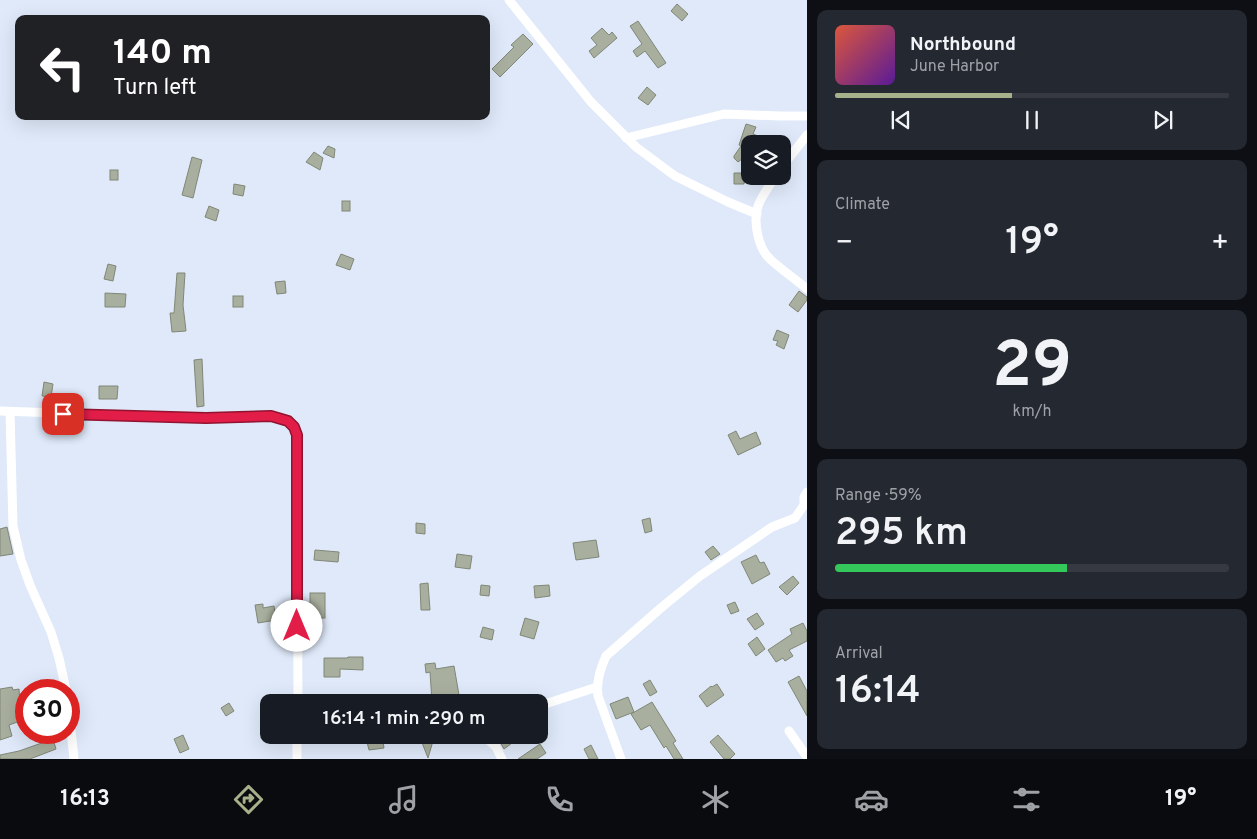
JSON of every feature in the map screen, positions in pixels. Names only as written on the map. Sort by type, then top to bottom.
[{"type":"street","points":[[509,0],[591,102],[626,138],[650,159],[675,176],[757,214]]},
{"type":"street","points":[[626,138],[724,114],[807,116]]},
{"type":"street","points":[[791,155],[807,135]]},
{"type":"street","points":[[770,185],[762,196],[757,214],[757,224],[763,250],[770,260],[807,289]]},
{"type":"street","points":[[64,679],[51,632],[21,560],[13,526],[5,412],[206,418],[271,416],[288,421],[294,427],[297,435],[298,694]]},
{"type":"street","points":[[621,759],[598,696],[597,687],[601,666],[606,656],[662,607],[714,566],[772,527],[795,518],[806,506],[804,497],[807,492]]},
{"type":"street","points":[[548,703],[597,687]]},
{"type":"street","points":[[789,731],[807,757]]},
{"type":"street","points":[[72,744],[74,759]]},
{"type":"street","points":[[297,744],[297,759]]},
{"type":"street","points":[[493,744],[502,759]]},
{"type":"building","points":[[677,4],[688,14],[682,21],[671,11]]},
{"type":"building","points":[[638,21],[666,63],[658,68],[645,51],[637,57],[633,51],[642,44],[630,26]]},
{"type":"building","points":[[602,28],[609,35],[612,32],[617,38],[594,58],[589,51],[597,45],[591,38]]},
{"type":"building","points":[[523,34],[533,44],[500,77],[492,69],[514,47],[511,45]]},
{"type":"building","points":[[647,87],[656,95],[648,105],[638,98]]},
{"type":"building","points":[[746,124],[756,127],[753,134],[756,135],[742,135]]},
{"type":"building","points":[[328,146],[335,149],[334,158],[323,153]]},
{"type":"building","points":[[741,146],[741,160],[738,162],[734,156]]},
{"type":"building","points":[[314,152],[323,158],[320,170],[306,162]]},
{"type":"building","points":[[192,157],[202,160],[193,198],[182,195]]},
{"type":"building","points":[[110,170],[118,170],[118,180],[110,180]]},
{"type":"building","points":[[734,173],[741,173],[741,184],[734,184]]},
{"type":"building","points":[[234,184],[245,186],[243,196],[233,194]]},
{"type":"building","points":[[342,201],[350,201],[350,211],[342,211]]},
{"type":"building","points":[[209,206],[219,210],[216,221],[205,217]]},
{"type":"building","points":[[341,254],[354,259],[350,270],[336,265]]},
{"type":"building","points":[[108,264],[116,266],[113,281],[104,279]]},
{"type":"building","points":[[177,273],[185,273],[183,305],[186,331],[172,332],[170,313],[174,313]]},
{"type":"building","points":[[285,281],[286,293],[277,294],[275,282]]},
{"type":"building","points":[[799,291],[807,297],[807,300],[798,312],[789,305]]},
{"type":"building","points":[[105,293],[126,294],[125,307],[105,307]]},
{"type":"building","points":[[233,296],[243,296],[243,307],[233,307]]},
{"type":"building","points":[[777,330],[789,335],[784,349],[776,345],[778,341],[773,340]]},
{"type":"building","points":[[202,359],[204,406],[197,407],[194,360]]},
{"type":"building","points":[[44,382],[53,384],[51,397],[42,396]]},
{"type":"building","points":[[99,386],[118,386],[117,399],[99,399]]},
{"type":"building","points":[[736,431],[740,439],[756,432],[761,444],[738,455],[728,435]]},
{"type":"building","points":[[650,518],[652,531],[645,533],[642,520]]},
{"type":"building","points":[[416,523],[425,524],[425,534],[416,533]]},
{"type":"building","points":[[7,527],[13,554],[0,556],[0,529]]},
{"type":"building","points":[[596,540],[599,557],[576,560],[573,543]]},
{"type":"building","points":[[713,546],[720,554],[711,560],[705,552]]},
{"type":"building","points":[[315,550],[339,552],[338,562],[314,560]]},
{"type":"building","points":[[457,554],[472,556],[470,569],[455,567]]},
{"type":"building","points":[[756,555],[760,563],[764,562],[770,574],[752,584],[741,562]]},
{"type":"building","points":[[793,576],[799,583],[787,595],[779,587]]},
{"type":"building","points":[[428,583],[430,610],[421,610],[420,584]]},
{"type":"building","points":[[481,585],[490,586],[489,596],[480,595]]},
{"type":"building","points":[[549,585],[550,596],[535,598],[534,586]]},
{"type":"building","points":[[310,593],[325,593],[325,618],[310,618]]},
{"type":"building","points":[[735,602],[739,611],[731,614],[727,605]]},
{"type":"building","points":[[263,604],[263,608],[274,606],[276,620],[258,623],[255,605]]},
{"type":"building","points":[[757,613],[764,624],[755,630],[747,619]]},
{"type":"building","points":[[525,618],[539,622],[534,639],[520,635]]},
{"type":"building","points":[[803,623],[807,631],[807,641],[789,650],[793,656],[785,661],[783,658],[776,662],[768,650],[792,634],[790,629]]},
{"type":"building","points":[[483,627],[494,630],[492,640],[480,637]]},
{"type":"building","points":[[757,637],[765,649],[756,656],[748,644]]},
{"type":"building","points":[[363,657],[363,670],[340,669],[340,677],[324,677],[324,658]]},
{"type":"building","points":[[435,663],[436,669],[454,666],[459,694],[431,694],[430,672],[426,673],[425,664]]},
{"type":"building","points":[[799,676],[807,691],[807,716],[788,682]]},
{"type":"building","points":[[650,680],[657,692],[650,696],[643,684]]},
{"type":"building","points":[[717,684],[724,695],[707,707],[699,696],[711,686]]},
{"type":"building","points":[[12,687],[13,690],[15,690],[15,723],[9,725],[12,736],[0,740],[0,689]]},
{"type":"building","points":[[628,697],[634,712],[616,719],[610,704]]},
{"type":"building","points":[[652,702],[676,741],[673,743],[683,759],[674,759],[666,746],[664,748],[650,725],[641,730],[631,714]]},
{"type":"building","points":[[229,703],[234,711],[226,716],[221,708]]},
{"type":"building","points":[[183,735],[189,749],[180,753],[174,739]]},
{"type":"building","points":[[718,735],[735,754],[730,759],[724,759],[710,742]]},
{"type":"building","points":[[39,744],[54,744],[56,749],[30,759],[0,759],[0,755]]},
{"type":"building","points":[[368,744],[383,744],[384,748],[369,750]]},
{"type":"building","points":[[423,744],[432,744],[428,758]]},
{"type":"building","points":[[501,744],[511,744],[504,749]]},
{"type":"building","points":[[540,744],[546,753],[537,759],[518,759]]},
{"type":"building","points":[[591,745],[598,759],[589,759],[584,749]]},
{"type":"route","points":[[63,414],[206,418],[271,416],[288,421],[294,427],[297,435],[297,626]]}]
